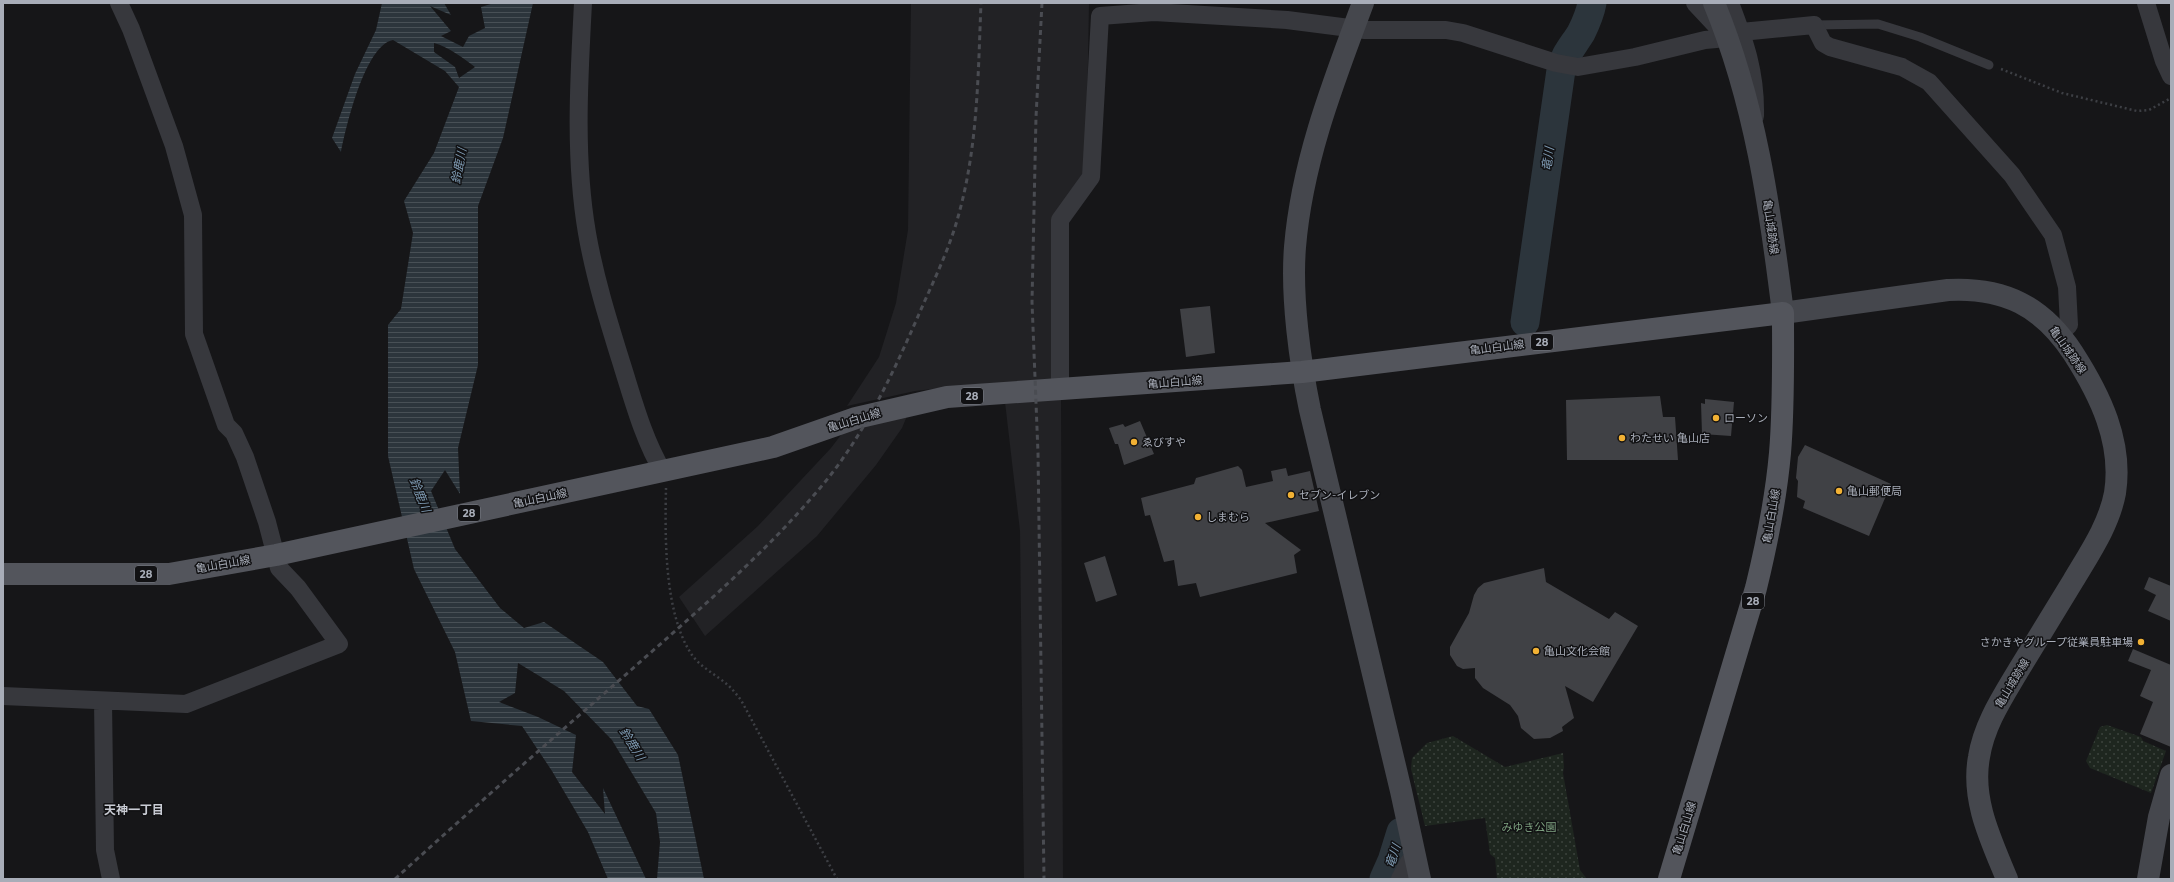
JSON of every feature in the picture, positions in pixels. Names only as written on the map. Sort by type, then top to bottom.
[{"type":"main road","points":[[1363,3],[1317,131],[1303,187],[1295,249],[1295,278],[1302,372],[1401,791],[1420,879]]},
{"type":"main road","name":"亀山城跡線","points":[[1714,3],[1734,35],[1755,129],[1764,172],[1782,313],[1948,290],[1967,289],[1985,291],[2014,299],[2032,310],[2060,334],[2090,380],[2107,417],[2113,436],[2116,459],[2114,493],[2100,536],[1999,703],[1984,737],[1979,757],[1977,778],[1979,797],[1990,840],[2007,879]]},
{"type":"main road","name":"亀山白山線","points":[[3,574],[168,574],[282,553],[773,447],[850,420],[947,398],[1060,388],[1196,381],[1302,372],[1782,313],[1784,363],[1780,452],[1765,552],[1754,595],[1669,879]]},
{"type":"main road","points":[[2148,879],[2159,817],[2170,779]]},
{"type":"street","points":[[3,696],[186,704],[339,644],[298,588],[279,568],[282,553],[267,522],[245,456],[234,433],[226,424],[194,334],[193,215],[174,146],[131,29],[119,3]]},
{"type":"street","points":[[583,3],[579,118],[580,158],[587,232],[606,313],[640,423],[655,458],[657,473]]},
{"type":"street","points":[[1695,3],[1734,35]]},
{"type":"street","points":[[1730,3],[1734,35]]},
{"type":"street","points":[[2146,3],[2164,61],[2171,76]]},
{"type":"street","points":[[1060,388],[1060,220],[1091,177],[1100,16],[1154,7],[1287,20],[1365,30],[1446,30],[1463,33],[1563,64],[1578,67],[1635,57],[1705,40],[1814,25],[1823,42],[1830,47],[1902,67],[1929,82],[2012,175],[2053,235],[2067,287],[2069,314],[2069,325],[2060,334]]},
{"type":"street","points":[[103,701],[102,746],[105,850],[111,879]]},
{"type":"street","points":[[1400,879],[1409,862],[1415,858]]},
{"type":"lane","points":[[1814,25],[1878,24],[1920,37],[1989,65]]},
{"type":"path","points":[[1989,65],[2062,93],[2137,111],[2149,110],[2171,98]]},
{"type":"path","points":[[657,473],[666,486],[666,550],[672,602],[683,638],[691,653],[729,686],[741,700],[837,879]]},
{"type":"shaded area","points":[[911,3],[1089,3],[1086,174],[1054,214],[1053,380],[968,385],[915,391],[847,406],[879,357],[896,303],[908,230]]},
{"type":"shaded area","points":[[1061,397],[1063,879],[1024,879],[1020,531],[1005,402]]},
{"type":"shaded area","points":[[907,416],[902,428],[876,465],[817,536],[705,636],[679,597],[758,526],[831,448],[844,431]]},
{"type":"green space","points":[[2107,725],[2141,737],[2143,741],[2166,751],[2151,793],[2090,768],[2086,761],[2100,727]]},
{"type":"green space","name":"みゆき公園","points":[[1453,736],[1505,767],[1563,753],[1563,773],[1580,870],[1587,879],[1497,879],[1495,858],[1490,854],[1485,818],[1425,826],[1411,769],[1412,758],[1427,743]]},
{"type":"water","name":"鈴鹿川","points":[[382,3],[444,3],[451,15],[430,6],[451,31],[441,36],[463,47],[469,36],[485,28],[481,7],[494,3],[533,3],[503,138],[478,206],[478,365],[458,448],[460,494],[445,470],[431,491],[455,549],[500,608],[524,628],[544,622],[603,662],[637,706],[649,709],[678,755],[704,879],[657,879],[660,842],[656,813],[612,740],[564,691],[518,663],[515,693],[499,702],[538,717],[576,735],[572,772],[605,814],[603,788],[646,879],[608,879],[588,832],[552,771],[522,726],[471,721],[455,652],[414,569],[388,456],[388,325],[401,309],[413,233],[404,201],[434,153],[459,87],[445,71],[393,40],[383,45],[374,56],[358,88],[341,152],[332,138],[355,74],[376,30]],"holes":[[[434,43],[456,53],[475,67],[459,78],[455,67],[434,52]]]},
{"type":"building","points":[[1210,306],[1215,353],[1186,357],[1180,309]]},
{"type":"building","name":"わたせい 亀山店","points":[[1660,396],[1663,417],[1675,417],[1678,460],[1567,460],[1566,400]]},
{"type":"building","points":[[1705,399],[1734,402],[1731,436],[1702,434],[1701,403],[1705,404]]},
{"type":"building","points":[[1140,421],[1154,454],[1124,465],[1118,444],[1115,444],[1109,428],[1123,424],[1125,427]]},
{"type":"building","points":[[1805,445],[1891,484],[1869,536],[1803,508],[1805,501],[1797,497],[1798,481],[1796,478],[1798,457]]},
{"type":"building","points":[[1238,466],[1242,470],[1246,487],[1273,481],[1271,471],[1286,468],[1288,476],[1310,471],[1319,511],[1265,523],[1301,550],[1294,555],[1297,573],[1200,597],[1196,583],[1178,586],[1174,560],[1164,562],[1150,515],[1145,516],[1141,498],[1194,484],[1196,478]]},
{"type":"building","points":[[1105,556],[1117,595],[1096,602],[1084,563]]},
{"type":"building","name":"亀山文化会館","points":[[1544,568],[1546,582],[1609,619],[1615,612],[1638,626],[1593,702],[1565,686],[1574,718],[1562,727],[1563,731],[1550,738],[1534,739],[1521,728],[1518,716],[1510,705],[1483,688],[1475,678],[1475,668],[1463,669],[1457,666],[1450,655],[1450,647],[1469,613],[1474,595],[1478,588],[1484,583]]},
{"type":"building","points":[[2149,577],[2171,586],[2171,621],[2148,611],[2156,595],[2144,589]]},
{"type":"building","points":[[2133,649],[2171,665],[2171,747],[2140,734],[2153,702],[2140,696],[2151,670],[2128,661]]},
{"type":"waterway","name":"竜川","points":[[1525,322],[1562,65],[1585,26],[1592,3]]},
{"type":"waterway","name":"竜川","points":[[1384,879],[1392,861],[1401,832]]},
{"type":"railway","points":[[395,879],[726,586],[793,519],[831,475],[846,453],[874,409],[897,362],[940,266],[958,217],[970,164],[976,111],[981,3]]},
{"type":"railway","points":[[1042,3],[1036,117],[1032,302],[1038,453],[1044,879]]},
{"type":"place","name":"ローソン","points":[[1716,418]]},
{"type":"place","name":"わたせい 亀山店","points":[[1622,438]]},
{"type":"place","name":"ゑびすや","points":[[1134,442]]},
{"type":"place","name":"亀山郵便局","points":[[1839,491]]},
{"type":"place","name":"セブン-イレブン","points":[[1291,495]]},
{"type":"place","name":"しまむら","points":[[1198,517]]},
{"type":"place","name":"さかきやグループ従業員駐車場","points":[[2141,642]]},
{"type":"place","name":"亀山文化会館","points":[[1536,651]]},
{"type":"district","name":"天神一丁目","points":[[134,810]]}]
